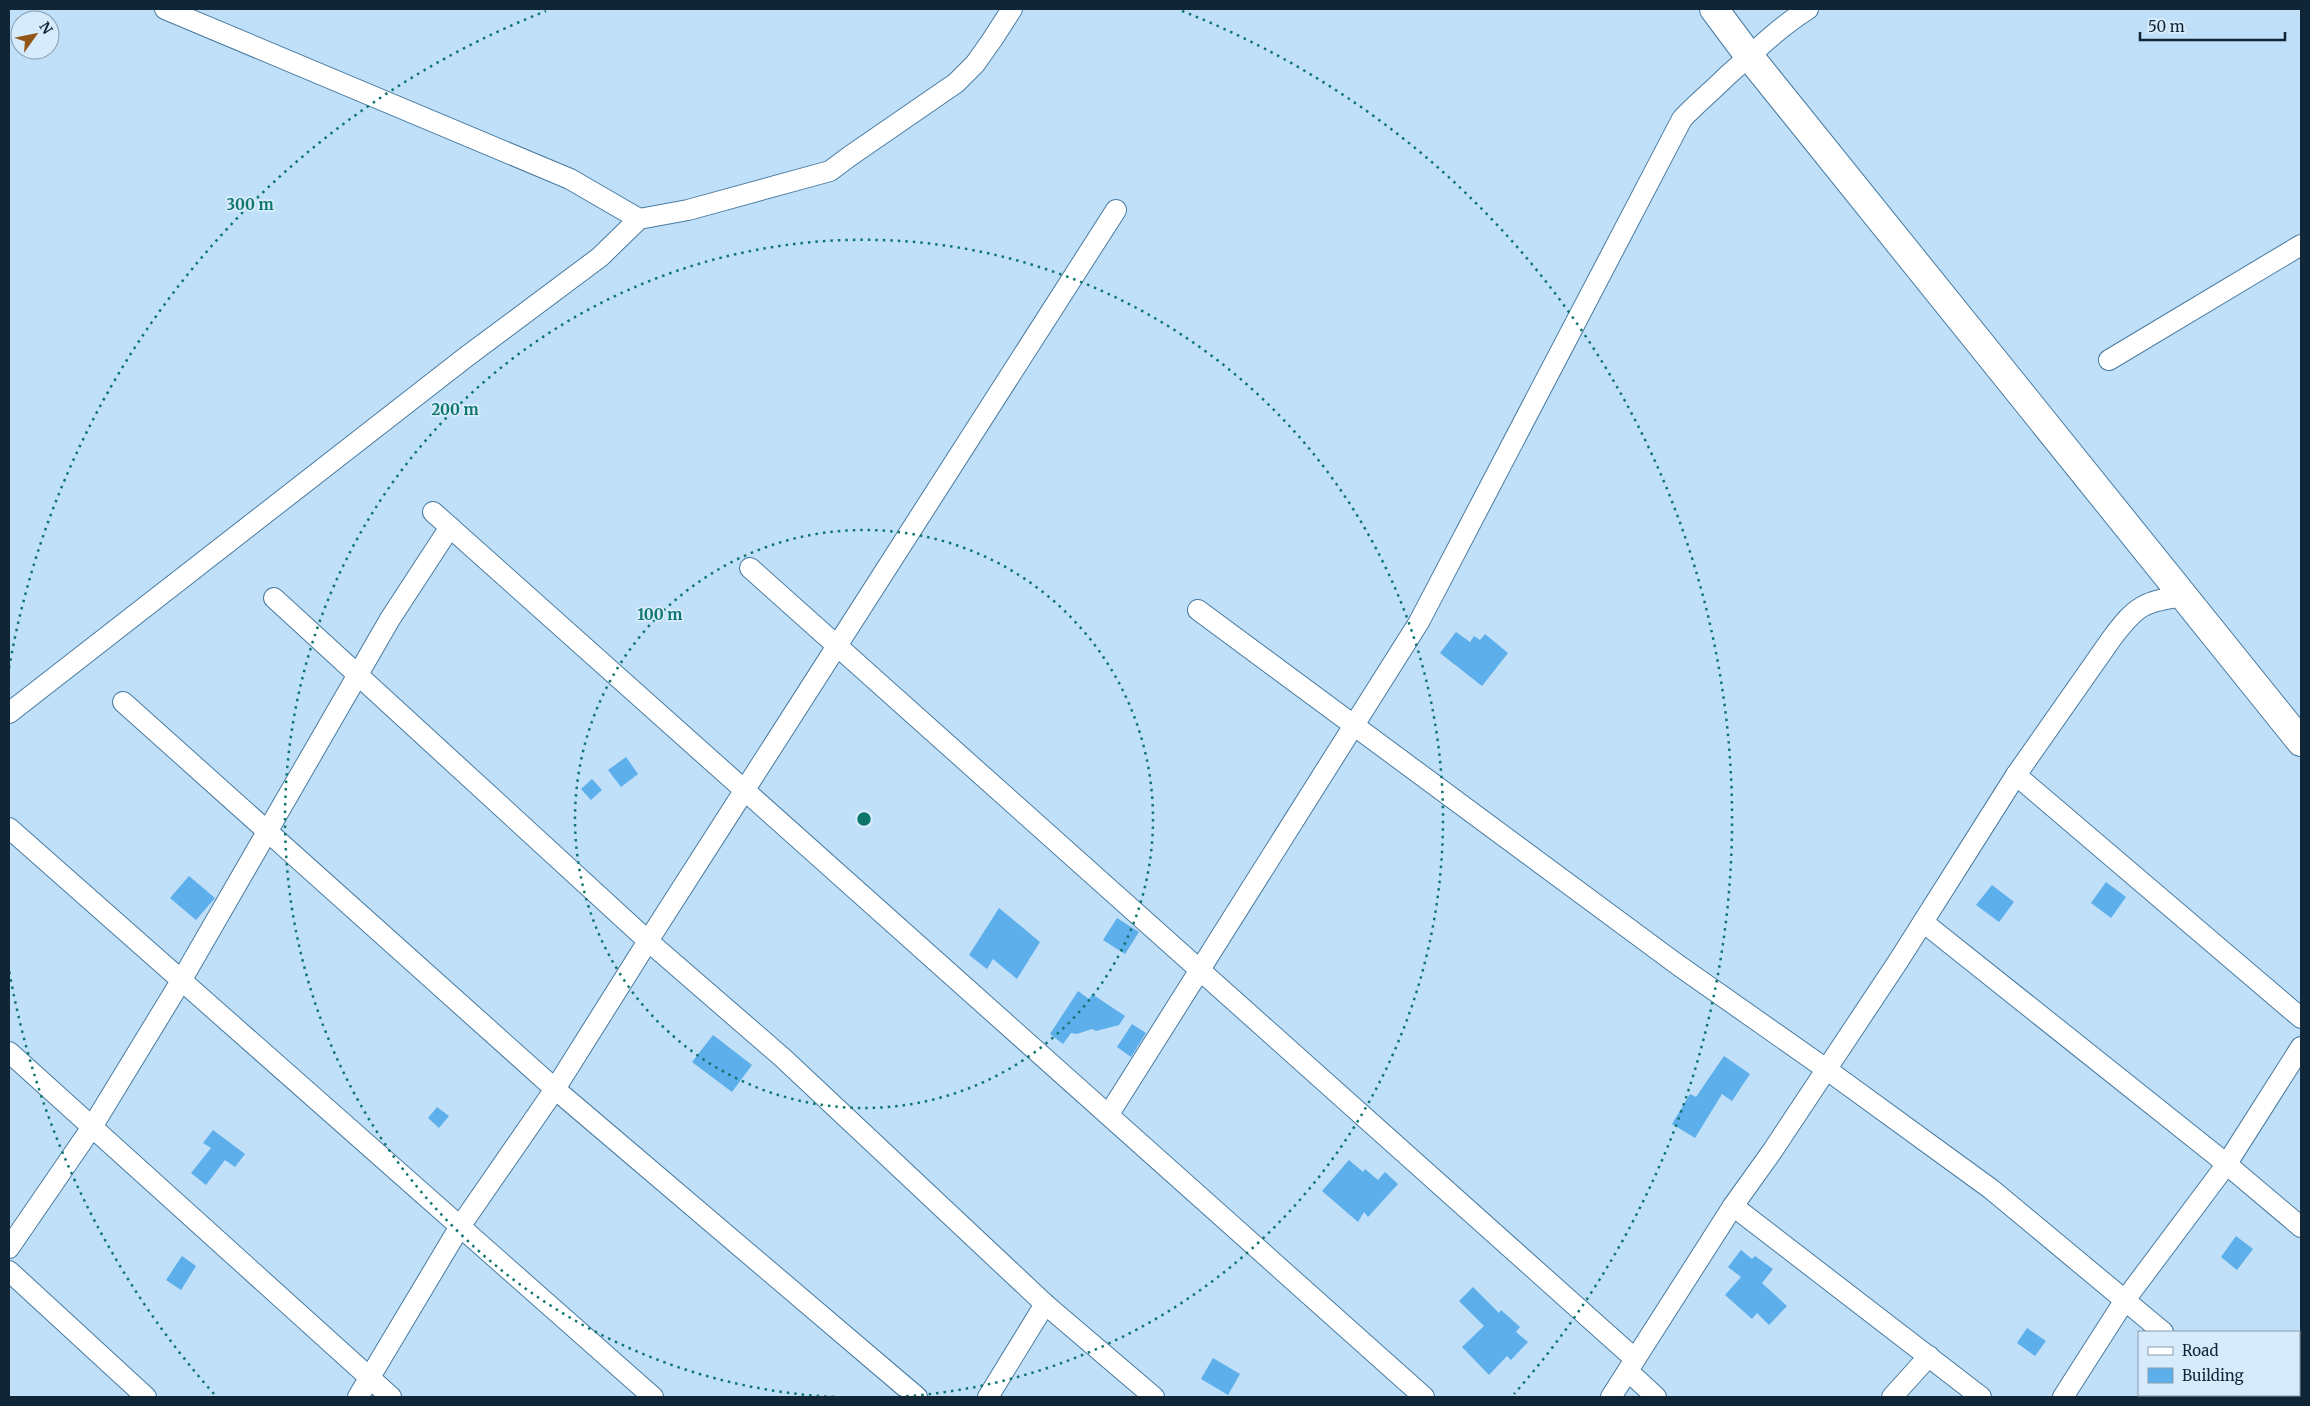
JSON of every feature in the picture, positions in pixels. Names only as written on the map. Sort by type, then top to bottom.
[{"type":"street","points":[[165,9],[570,179],[639,219]]},
{"type":"street","points":[[9,713],[458,363],[600,257],[639,219],[688,210],[830,171],[956,83],[975,64],[1012,9]]},
{"type":"street","points":[[1714,9],[1749,56],[2301,742]]},
{"type":"street","points":[[1109,1114],[1419,622],[1682,119],[1700,100],[1749,56],[1792,19],[1808,9]]},
{"type":"street","points":[[358,1397],[459,1228],[555,1089],[744,789],[1116,210]]},
{"type":"street","points":[[2109,360],[2301,245]]},
{"type":"street","points":[[433,512],[1424,1397]]},
{"type":"street","points":[[9,1248],[92,1127],[181,981],[390,619],[450,527]]},
{"type":"street","points":[[750,568],[1200,969],[1631,1365],[1656,1397]]},
{"type":"street","points":[[1611,1397],[1734,1206],[1774,1150],[1923,922],[2016,775],[2125,620],[2148,603],[2184,596]]},
{"type":"street","points":[[274,598],[648,940],[776,1051],[1045,1304],[1154,1397]]},
{"type":"street","points":[[1198,610],[1678,965],[1826,1069],[1991,1189],[2162,1331]]},
{"type":"street","points":[[123,702],[555,1089],[917,1397]]},
{"type":"street","points":[[2016,775],[2301,1018]]},
{"type":"street","points":[[9,828],[459,1228],[653,1397]]},
{"type":"street","points":[[1923,922],[2301,1227]]},
{"type":"street","points":[[2062,1397],[2125,1300],[2226,1165],[2301,1048]]},
{"type":"street","points":[[9,1052],[391,1397]]},
{"type":"street","points":[[1734,1206],[1981,1397]]},
{"type":"street","points":[[9,1271],[146,1397]]},
{"type":"street","points":[[988,1397],[1045,1304]]},
{"type":"street","points":[[1892,1397],[1929,1356]]},
{"type":"building","points":[[1456,632],[1470,642],[1474,636],[1480,640],[1485,634],[1508,653],[1482,686],[1440,653]]},
{"type":"building","points":[[626,757],[638,774],[621,787],[608,770]]},
{"type":"building","points":[[592,779],[602,790],[591,800],[581,789]]},
{"type":"building","points":[[189,876],[215,898],[196,920],[170,898]]},
{"type":"building","points":[[2106,882],[2126,897],[2111,918],[2091,903]]},
{"type":"building","points":[[1992,885],[2014,902],[1999,922],[1976,905]]},
{"type":"building","points":[[999,908],[1040,942],[1017,979],[993,959],[987,969],[969,955]]},
{"type":"building","points":[[1117,918],[1139,932],[1125,954],[1103,940]]},
{"type":"building","points":[[1078,991],[1089,999],[1092,994],[1125,1016],[1119,1025],[1096,1031],[1092,1029],[1077,1034],[1071,1033],[1063,1044],[1050,1034]]},
{"type":"building","points":[[1132,1024],[1146,1033],[1131,1057],[1117,1047]]},
{"type":"building","points":[[713,1035],[752,1065],[732,1092],[692,1062]]},
{"type":"building","points":[[1724,1056],[1750,1074],[1732,1101],[1722,1094],[1695,1138],[1672,1124],[1690,1094],[1696,1097]]},
{"type":"building","points":[[437,1107],[449,1116],[439,1128],[428,1118]]},
{"type":"building","points":[[213,1130],[245,1154],[235,1167],[225,1160],[206,1185],[191,1173],[211,1148],[203,1143]]},
{"type":"building","points":[[1349,1160],[1363,1172],[1365,1169],[1378,1180],[1385,1172],[1398,1184],[1368,1217],[1364,1212],[1358,1222],[1322,1191]]},
{"type":"building","points":[[2236,1236],[2253,1249],[2237,1270],[2221,1257]]},
{"type":"building","points":[[1741,1250],[1752,1259],[1755,1256],[1773,1269],[1762,1283],[1787,1306],[1769,1325],[1757,1313],[1752,1319],[1725,1295],[1741,1277],[1728,1267]]},
{"type":"building","points":[[182,1256],[196,1266],[181,1290],[166,1280]]},
{"type":"building","points":[[1473,1287],[1499,1313],[1501,1310],[1520,1327],[1516,1332],[1528,1342],[1511,1360],[1507,1356],[1489,1375],[1462,1347],[1484,1326],[1459,1301]]},
{"type":"building","points":[[2027,1328],[2046,1341],[2035,1356],[2017,1343]]},
{"type":"building","points":[[1213,1358],[1240,1374],[1228,1395],[1201,1379]]}]
